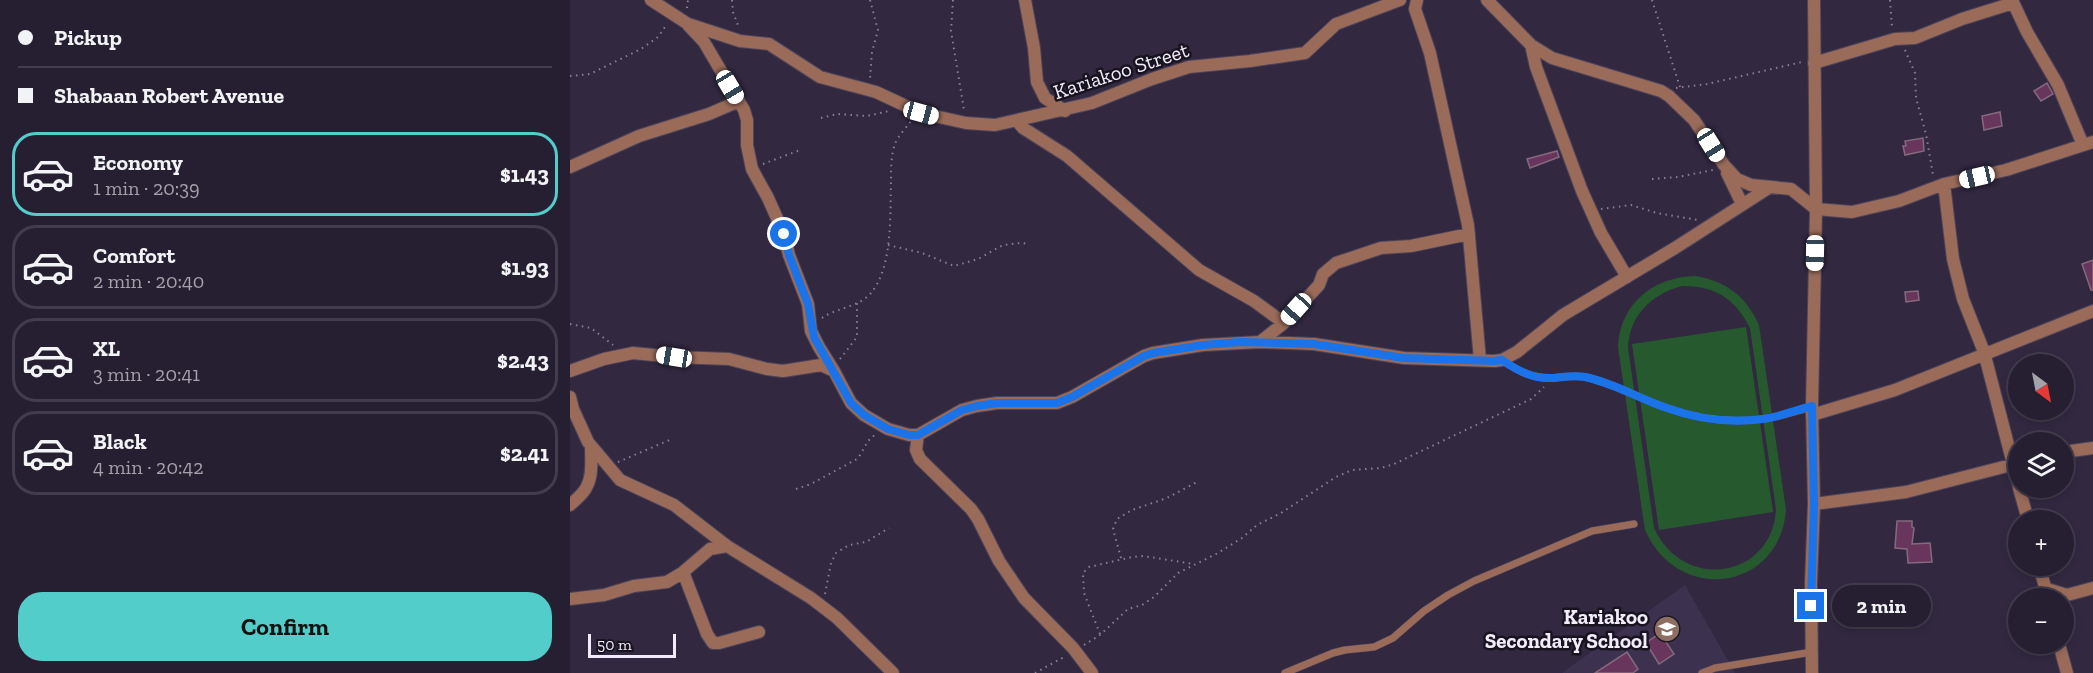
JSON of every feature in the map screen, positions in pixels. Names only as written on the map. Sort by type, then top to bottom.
[{"type":"street","name":"Kariakoo Street","points":[[651,0],[688,24],[744,42],[769,44],[820,77],[869,90],[919,112],[966,123],[995,125],[1065,111],[1092,103],[1189,67],[1250,61],[1305,52],[1336,24],[1393,1]]},
{"type":"street","points":[[1025,0],[1034,48],[1037,82],[1047,100],[1065,111]]},
{"type":"street","points":[[1417,0],[1415,9],[1430,53],[1440,94],[1468,234],[1480,360]]},
{"type":"street","points":[[1487,0],[1531,45],[1552,58],[1661,91],[1670,96],[1694,120],[1724,166],[1742,204]]},
{"type":"street","points":[[1812,673],[1811,583],[1814,504],[1812,411],[1816,209],[1814,0]]},
{"type":"street","points":[[1724,166],[1743,183],[1791,189],[1816,209],[1852,212],[1899,201],[1940,186],[2006,170],[2088,143],[2027,32],[2013,1],[1915,38],[1898,39],[1814,61]]},
{"type":"street","points":[[688,24],[704,42],[744,110],[747,120],[747,146],[752,168],[784,234],[789,255],[808,304],[811,327],[819,347],[851,403],[864,415],[888,429],[909,435],[918,435],[962,410],[977,406],[997,403],[1057,403],[1153,353],[1203,345],[1260,342],[1314,344],[1404,358],[1502,360],[1517,352],[1563,315],[1770,187]]},
{"type":"street","points":[[1531,45],[1536,67],[1591,211],[1627,277]]},
{"type":"street","points":[[570,167],[639,136],[709,114],[739,101]]},
{"type":"street","points":[[1017,121],[1028,132],[1067,156],[1199,270],[1254,302],[1284,323]]},
{"type":"street","points":[[1940,186],[1953,259],[1963,299],[1984,352],[2008,436]]},
{"type":"street","points":[[1260,342],[1284,323],[1319,285],[1323,274],[1336,263],[1381,248],[1411,246],[1468,234]]},
{"type":"street","points":[[1812,411],[1895,390],[1984,352],[2093,310]]},
{"type":"street","points":[[570,371],[625,354],[646,353],[674,357],[729,359],[783,371],[821,365],[833,370]]},
{"type":"street","points":[[570,397],[573,410],[591,446],[607,466],[627,485],[674,505],[727,546],[811,598],[829,611],[893,673]]},
{"type":"street","points":[[918,435],[916,450],[920,459],[971,509],[999,561],[1024,598],[1075,650],[1092,673]]},
{"type":"street","points":[[570,505],[588,484],[591,446]]},
{"type":"street","points":[[2074,451],[2093,448]]},
{"type":"street","points":[[1814,504],[1906,492],[2008,466]]},
{"type":"street","points":[[570,599],[604,595],[634,586],[667,582],[683,572],[710,549],[727,546]]},
{"type":"street","points":[[683,572],[707,634],[713,643],[718,644],[759,632]]},
{"type":"street","points":[[2074,593],[2093,588]]},
{"type":"street","points":[[2062,654],[2067,673]]},
{"type":"lane","points":[[1502,360],[1515,369],[1532,376],[1587,378],[1627,391],[1666,408],[1720,420],[1763,419],[1812,411]]},
{"type":"lane","points":[[1285,673],[1334,653],[1374,647],[1393,638],[1424,611],[1474,580],[1592,531],[1634,524]]},
{"type":"lane","points":[[1702,673],[1715,668],[1812,652]]},
{"type":"path","points":[[732,0],[733,12],[744,42]]},
{"type":"path","points":[[869,90],[872,52],[878,30],[870,0]]},
{"type":"path","points":[[953,0],[951,31],[966,123]]},
{"type":"path","points":[[1653,0],[1680,87]]},
{"type":"path","points":[[1890,0],[1890,20],[1913,64],[1916,98],[1940,186]]},
{"type":"path","points":[[570,76],[590,74],[641,49],[658,37],[674,17]]},
{"type":"path","points":[[1673,88],[1707,84],[1814,61]]},
{"type":"path","points":[[821,118],[837,114],[867,116],[889,111]]},
{"type":"path","points":[[811,327],[832,312],[866,298],[885,266],[889,252],[892,164],[895,144],[919,112]]},
{"type":"path","points":[[752,168],[800,150]]},
{"type":"path","points":[[1652,179],[1678,177],[1724,166]]},
{"type":"path","points":[[1591,211],[1631,205],[1657,213],[1692,217],[1712,224]]},
{"type":"path","points":[[888,244],[957,266],[985,256],[1003,245],[1029,244]]},
{"type":"path","points":[[833,370],[857,338],[857,302]]},
{"type":"path","points":[[570,324],[591,328],[625,354]]},
{"type":"path","points":[[1035,673],[1100,635],[1122,614],[1154,597],[1178,573],[1218,553],[1242,538],[1257,525],[1281,513],[1346,472],[1394,464],[1531,399],[1556,378]]},
{"type":"path","points":[[796,489],[811,484],[856,459],[862,453],[868,440],[888,429]]},
{"type":"path","points":[[607,466],[672,439]]},
{"type":"path","points":[[1121,558],[1113,529],[1117,519],[1132,510],[1167,498],[1198,481]]},
{"type":"path","points":[[829,611],[825,595],[826,581],[836,553],[849,545],[866,542],[889,528]]},
{"type":"path","points":[[1100,635],[1083,592],[1083,573],[1089,567],[1121,558],[1143,556],[1194,564]]},
{"type":"shaded area","name":"Kariakoo Secondary School","points":[[1685,585],[1735,673],[1562,673]]},
{"type":"green space","points":[[1695,276],[1725,286],[1748,306],[1759,325],[1786,510],[1780,537],[1766,558],[1748,572],[1726,578],[1703,578],[1681,570],[1661,554],[1645,530],[1618,347],[1620,331],[1632,305],[1642,295],[1666,281]],"holes":[[[1682,286],[1694,286],[1723,296],[1738,309],[1750,328],[1776,509],[1771,532],[1760,550],[1744,562],[1725,569],[1705,569],[1685,562],[1668,549],[1654,528],[1628,348],[1633,326],[1638,316],[1652,300]]]},
{"type":"green space","points":[[1746,327],[1773,512],[1659,530],[1632,344]]},
{"type":"building","points":[[2047,83],[2053,94],[2041,101],[2034,91]]},
{"type":"building","points":[[2000,112],[2002,126],[1984,130],[1982,116]]},
{"type":"building","points":[[1923,138],[1924,151],[1905,155],[1903,146],[1906,146],[1905,141]]},
{"type":"building","points":[[1557,151],[1559,157],[1530,168],[1527,159]]},
{"type":"building","points":[[2093,260],[2093,290],[2091,290],[2082,264]]},
{"type":"building","points":[[1918,291],[1919,300],[1906,302],[1905,292]]},
{"type":"building","points":[[1897,521],[1912,521],[1914,528],[1912,544],[1930,543],[1932,562],[1908,563],[1907,549],[1895,548]]},
{"type":"building","points":[[1660,633],[1674,654],[1659,664],[1646,643]]},
{"type":"building","points":[[1627,652],[1638,669],[1633,673],[1595,673]]},
{"type":"place","name":"Kariakoo Secondary School","points":[[1667,629]]},
{"type":"route","points":[[784,234],[789,255],[808,304],[811,331],[847,397],[864,415],[888,429],[909,435],[918,435],[962,410],[977,406],[997,403],[1057,403],[1153,353],[1241,342],[1314,344],[1404,358],[1502,360],[1515,369],[1532,376],[1587,378],[1627,391],[1666,408],[1720,420],[1763,419],[1812,406],[1814,504],[1811,606]]}]
